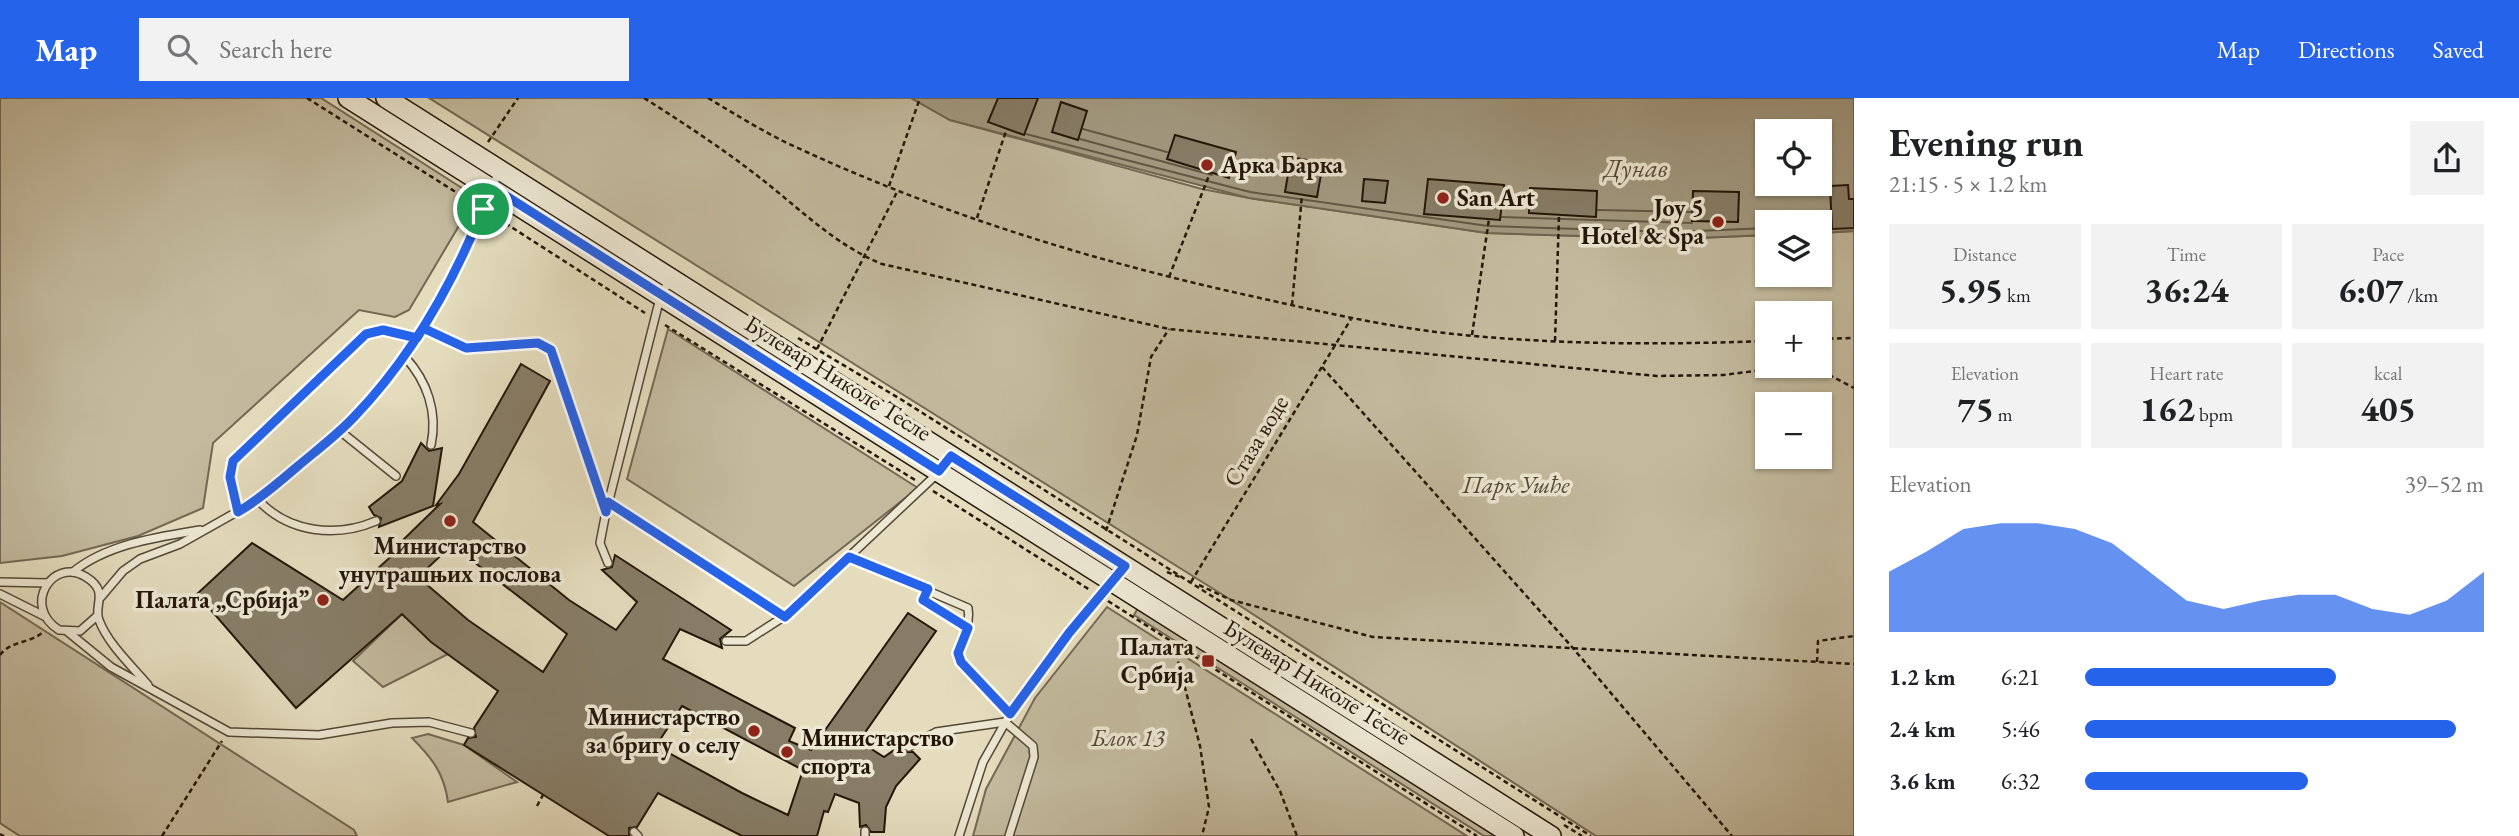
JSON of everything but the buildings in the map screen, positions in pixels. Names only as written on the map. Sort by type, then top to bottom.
[{"type":"main road","name":"Булевар Николе Тесле","points":[[348,98],[496,179],[945,463],[1112,581],[1514,836]]},
{"type":"main road","name":"Булевар Николе Тесле","points":[[386,98],[496,179]]},
{"type":"main road","name":"Булевар Николе Тесле","points":[[1112,581],[1551,836]]},
{"type":"lane","points":[[68,632],[89,626],[97,616],[101,597],[123,571],[140,559],[180,544],[258,500],[340,431],[405,357],[417,338],[463,258],[496,179]]},
{"type":"lane","points":[[608,563],[600,542],[608,502],[654,319],[666,287]]},
{"type":"lane","points":[[423,328],[466,348],[538,343],[551,350],[606,512]]},
{"type":"lane","points":[[238,512],[230,477],[233,461],[366,334],[383,330],[417,338]]},
{"type":"lane","points":[[405,357],[421,374],[429,397],[433,418],[431,445]]},
{"type":"lane","points":[[340,431],[396,476]]},
{"type":"lane","points":[[726,641],[746,641],[785,617],[926,487],[945,463]]},
{"type":"lane","points":[[258,500],[275,515],[307,529],[339,530],[376,521]]},
{"type":"lane","points":[[608,502],[785,617]]},
{"type":"lane","points":[[44,616],[42,595],[48,583],[61,574],[73,572],[88,560],[105,553],[137,543],[208,529]]},
{"type":"lane","points":[[849,557],[968,608],[971,620],[958,653],[961,662],[1010,714]]},
{"type":"lane","points":[[73,572],[93,583],[101,597]]},
{"type":"lane","points":[[959,836],[983,762],[1010,714],[1112,581]]},
{"type":"lane","points":[[0,582],[48,583]]},
{"type":"lane","points":[[928,589],[923,600],[968,628]]},
{"type":"lane","points":[[0,594],[44,616],[50,624],[68,632],[111,667],[229,732],[319,734],[392,723],[429,722],[471,733]]},
{"type":"lane","points":[[97,616],[108,636],[150,688]]},
{"type":"lane","points":[[909,747],[936,732],[1006,722],[1033,746],[1034,757],[1009,836]]},
{"type":"path","points":[[307,98],[654,319],[926,487],[1112,581],[1174,643],[1477,836]]},
{"type":"path","points":[[477,137],[486,145],[518,98]]},
{"type":"path","points":[[644,98],[756,174],[804,215],[863,256],[881,264],[1170,329],[1657,376],[1814,368],[1854,388]]},
{"type":"path","points":[[708,98],[783,141],[898,190],[977,219],[1169,278],[1352,318],[1472,335],[1662,345],[1755,341]]},
{"type":"path","points":[[889,186],[920,98]]},
{"type":"path","points":[[977,219],[1006,128]]},
{"type":"path","points":[[1169,278],[1210,173]]},
{"type":"path","points":[[817,349],[898,190]]},
{"type":"path","points":[[1292,305],[1302,195]]},
{"type":"path","points":[[1555,341],[1559,215]]},
{"type":"path","points":[[1472,335],[1489,219]]},
{"type":"path","name":"Стаза воде","points":[[1191,582],[1352,318]]},
{"type":"path","points":[[1106,531],[1137,435],[1151,357],[1170,329]]},
{"type":"path","points":[[794,335],[1191,582],[1591,836]]},
{"type":"path","points":[[1832,339],[1854,338]]},
{"type":"path","points":[[1322,368],[1572,647],[1732,836]]},
{"type":"path","points":[[1148,564],[1231,600],[1373,637],[1854,664]]},
{"type":"path","points":[[0,655],[8,646],[35,639],[50,624]]},
{"type":"path","points":[[1817,662],[1818,640],[1854,636]]},
{"type":"path","points":[[1174,643],[1200,746],[1209,807],[1202,836]]},
{"type":"path","points":[[162,836],[229,732]]},
{"type":"path","points":[[1251,739],[1280,792],[1297,836]]},
{"type":"path","points":[[537,806],[543,795]]},
{"type":"green space","points":[[0,98],[321,98],[476,197],[409,310],[395,317],[359,310],[213,443],[203,508],[138,536],[62,556],[0,563]]},
{"type":"green space","name":"Парк Ушће","points":[[429,98],[911,98],[950,120],[1202,189],[1249,198],[1487,233],[1674,239],[1755,236],[1755,287],[1832,287],[1832,232],[1854,231],[1854,836],[1596,836],[1231,600]]},
{"type":"green space","points":[[668,329],[918,488],[794,586],[627,479]]},
{"type":"green space","points":[[0,602],[354,830],[357,836],[20,836],[0,823]]},
{"type":"green space","name":"Блок 13","points":[[1107,607],[1467,836],[973,836],[986,789],[1035,698]]},
{"type":"green space","points":[[1138,608],[1499,836],[1484,836],[1134,615]]},
{"type":"green space","points":[[402,614],[448,654],[383,687],[353,661]]},
{"type":"green space","points":[[428,734],[464,745],[517,782],[448,802],[444,783],[436,767],[412,738]]},
{"type":"water","name":"Дунав","points":[[911,98],[1854,98],[1854,231],[1832,232],[1832,210],[1755,210],[1755,236],[1674,239],[1487,233],[1249,198],[950,120]]},
{"type":"place","name":"Арка Барка","points":[[1207,165]]},
{"type":"place","name":"San Art","points":[[1443,198]]},
{"type":"place","name":"Joy 5 Hotel & Spa","points":[[1718,222]]},
{"type":"place","name":"Министарство унутрашњих послова","points":[[450,521]]},
{"type":"place","name":"Палата „Србија”","points":[[323,600]]},
{"type":"place","name":"Палата Србија","points":[[1208,661]]},
{"type":"place","name":"Министарство за бригу о селу","points":[[754,731]]},
{"type":"place","name":"Министарство спорта","points":[[787,752]]},
{"type":"route","points":[[483,209],[463,258],[417,338],[405,357],[355,417],[335,436],[258,500],[238,512],[230,466],[249,445],[366,334],[383,330],[417,338],[423,328],[466,348],[538,343],[551,350],[606,512],[608,502],[785,617],[849,557],[928,589],[923,600],[968,628],[958,653],[961,662],[1010,714],[1069,633],[1125,566],[951,456],[939,471],[492,187],[483,209]]}]
